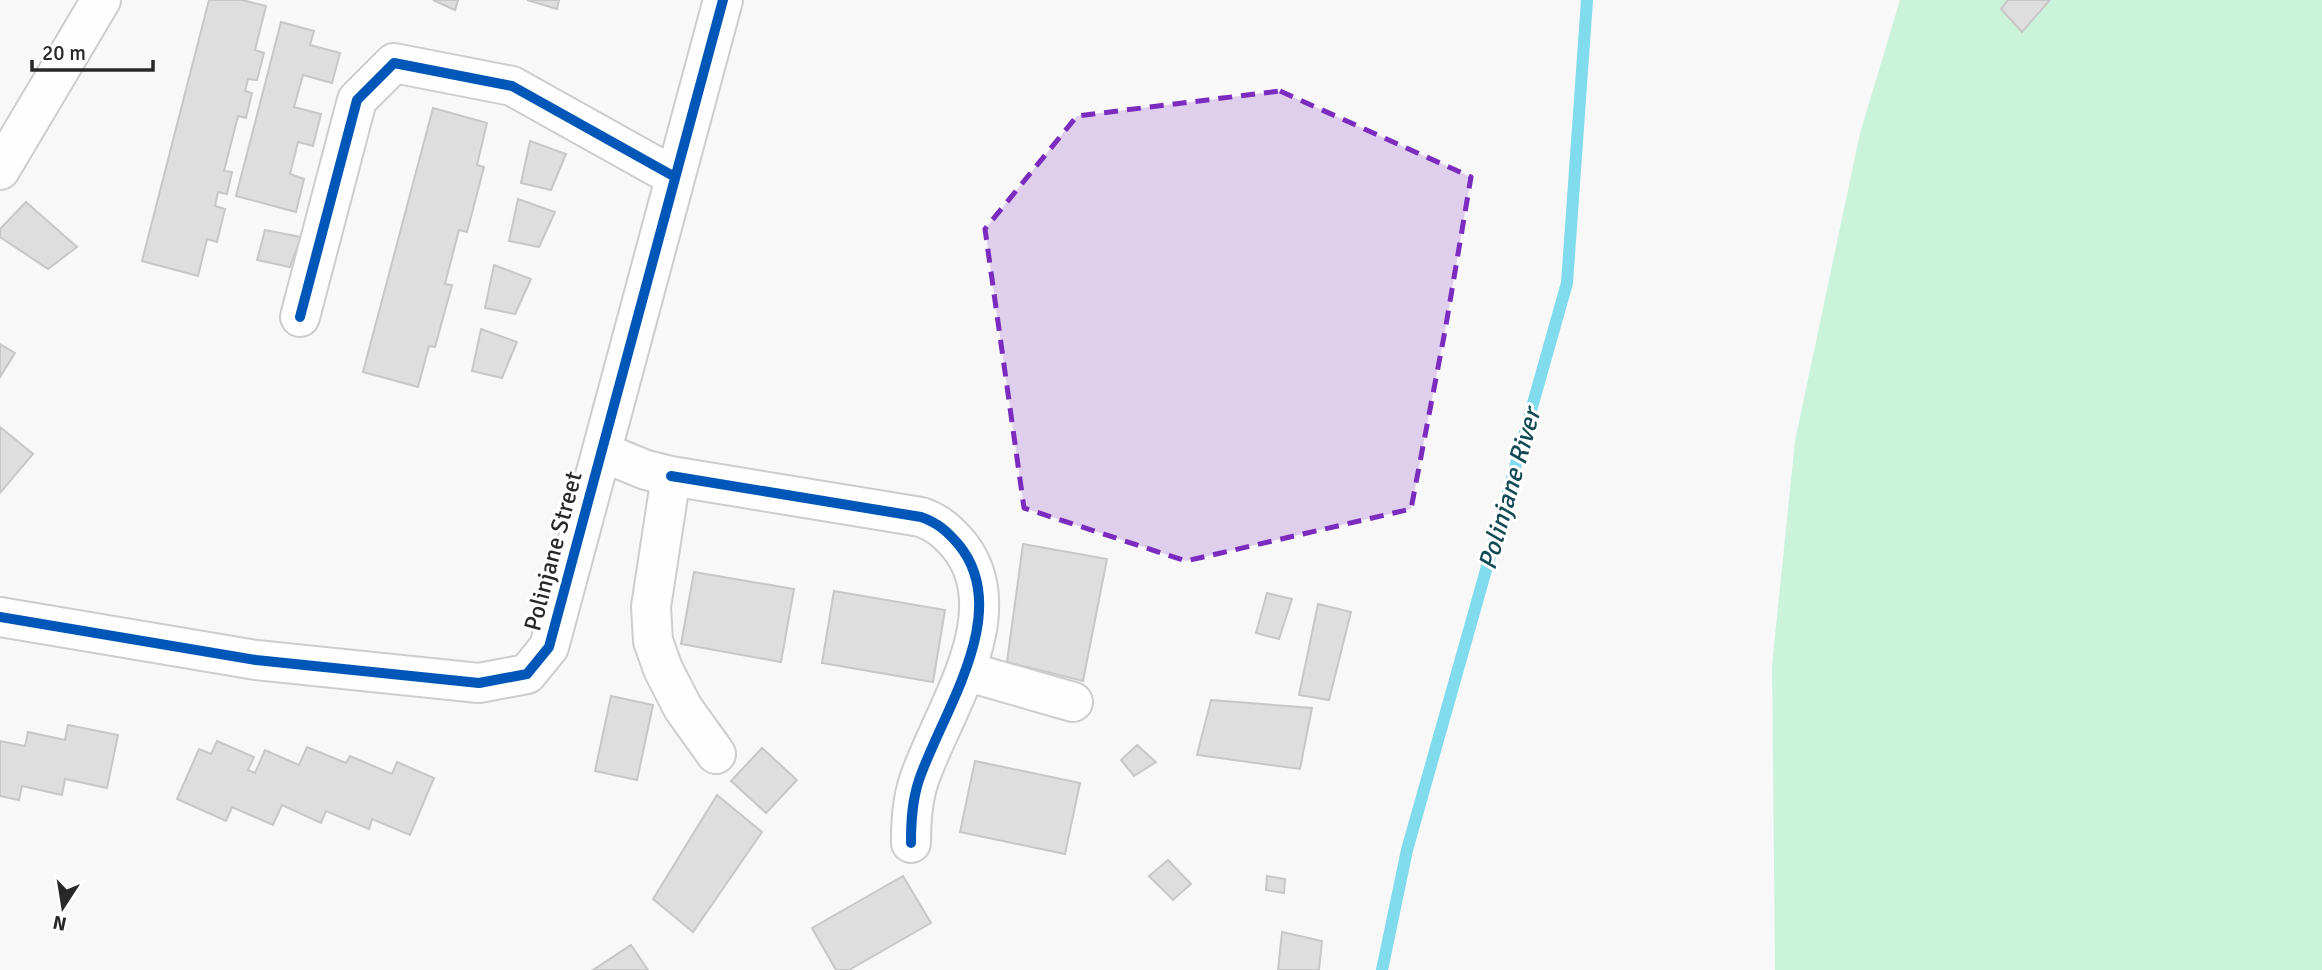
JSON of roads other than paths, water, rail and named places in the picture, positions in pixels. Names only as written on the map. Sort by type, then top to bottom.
[{"type":"street","points":[[0,170],[102,0]]},
{"type":"street","name":"Polinjane Street","points":[[0,617],[256,660],[478,683],[527,674],[549,647],[723,0]]},
{"type":"street","points":[[300,317],[357,100],[394,63],[512,86],[676,177]]},
{"type":"street","points":[[602,452],[646,470],[671,476],[921,517],[939,524],[969,557],[978,586],[979,614],[965,671],[919,780],[911,813],[911,843]]},
{"type":"street","points":[[671,476],[651,607],[653,641],[663,669],[683,708],[716,754]]},
{"type":"street","points":[[965,671],[1073,702]]},
{"type":"waterway","name":"Polinjane River","points":[[1382,970],[1407,850],[1567,283],[1587,0]]}]
